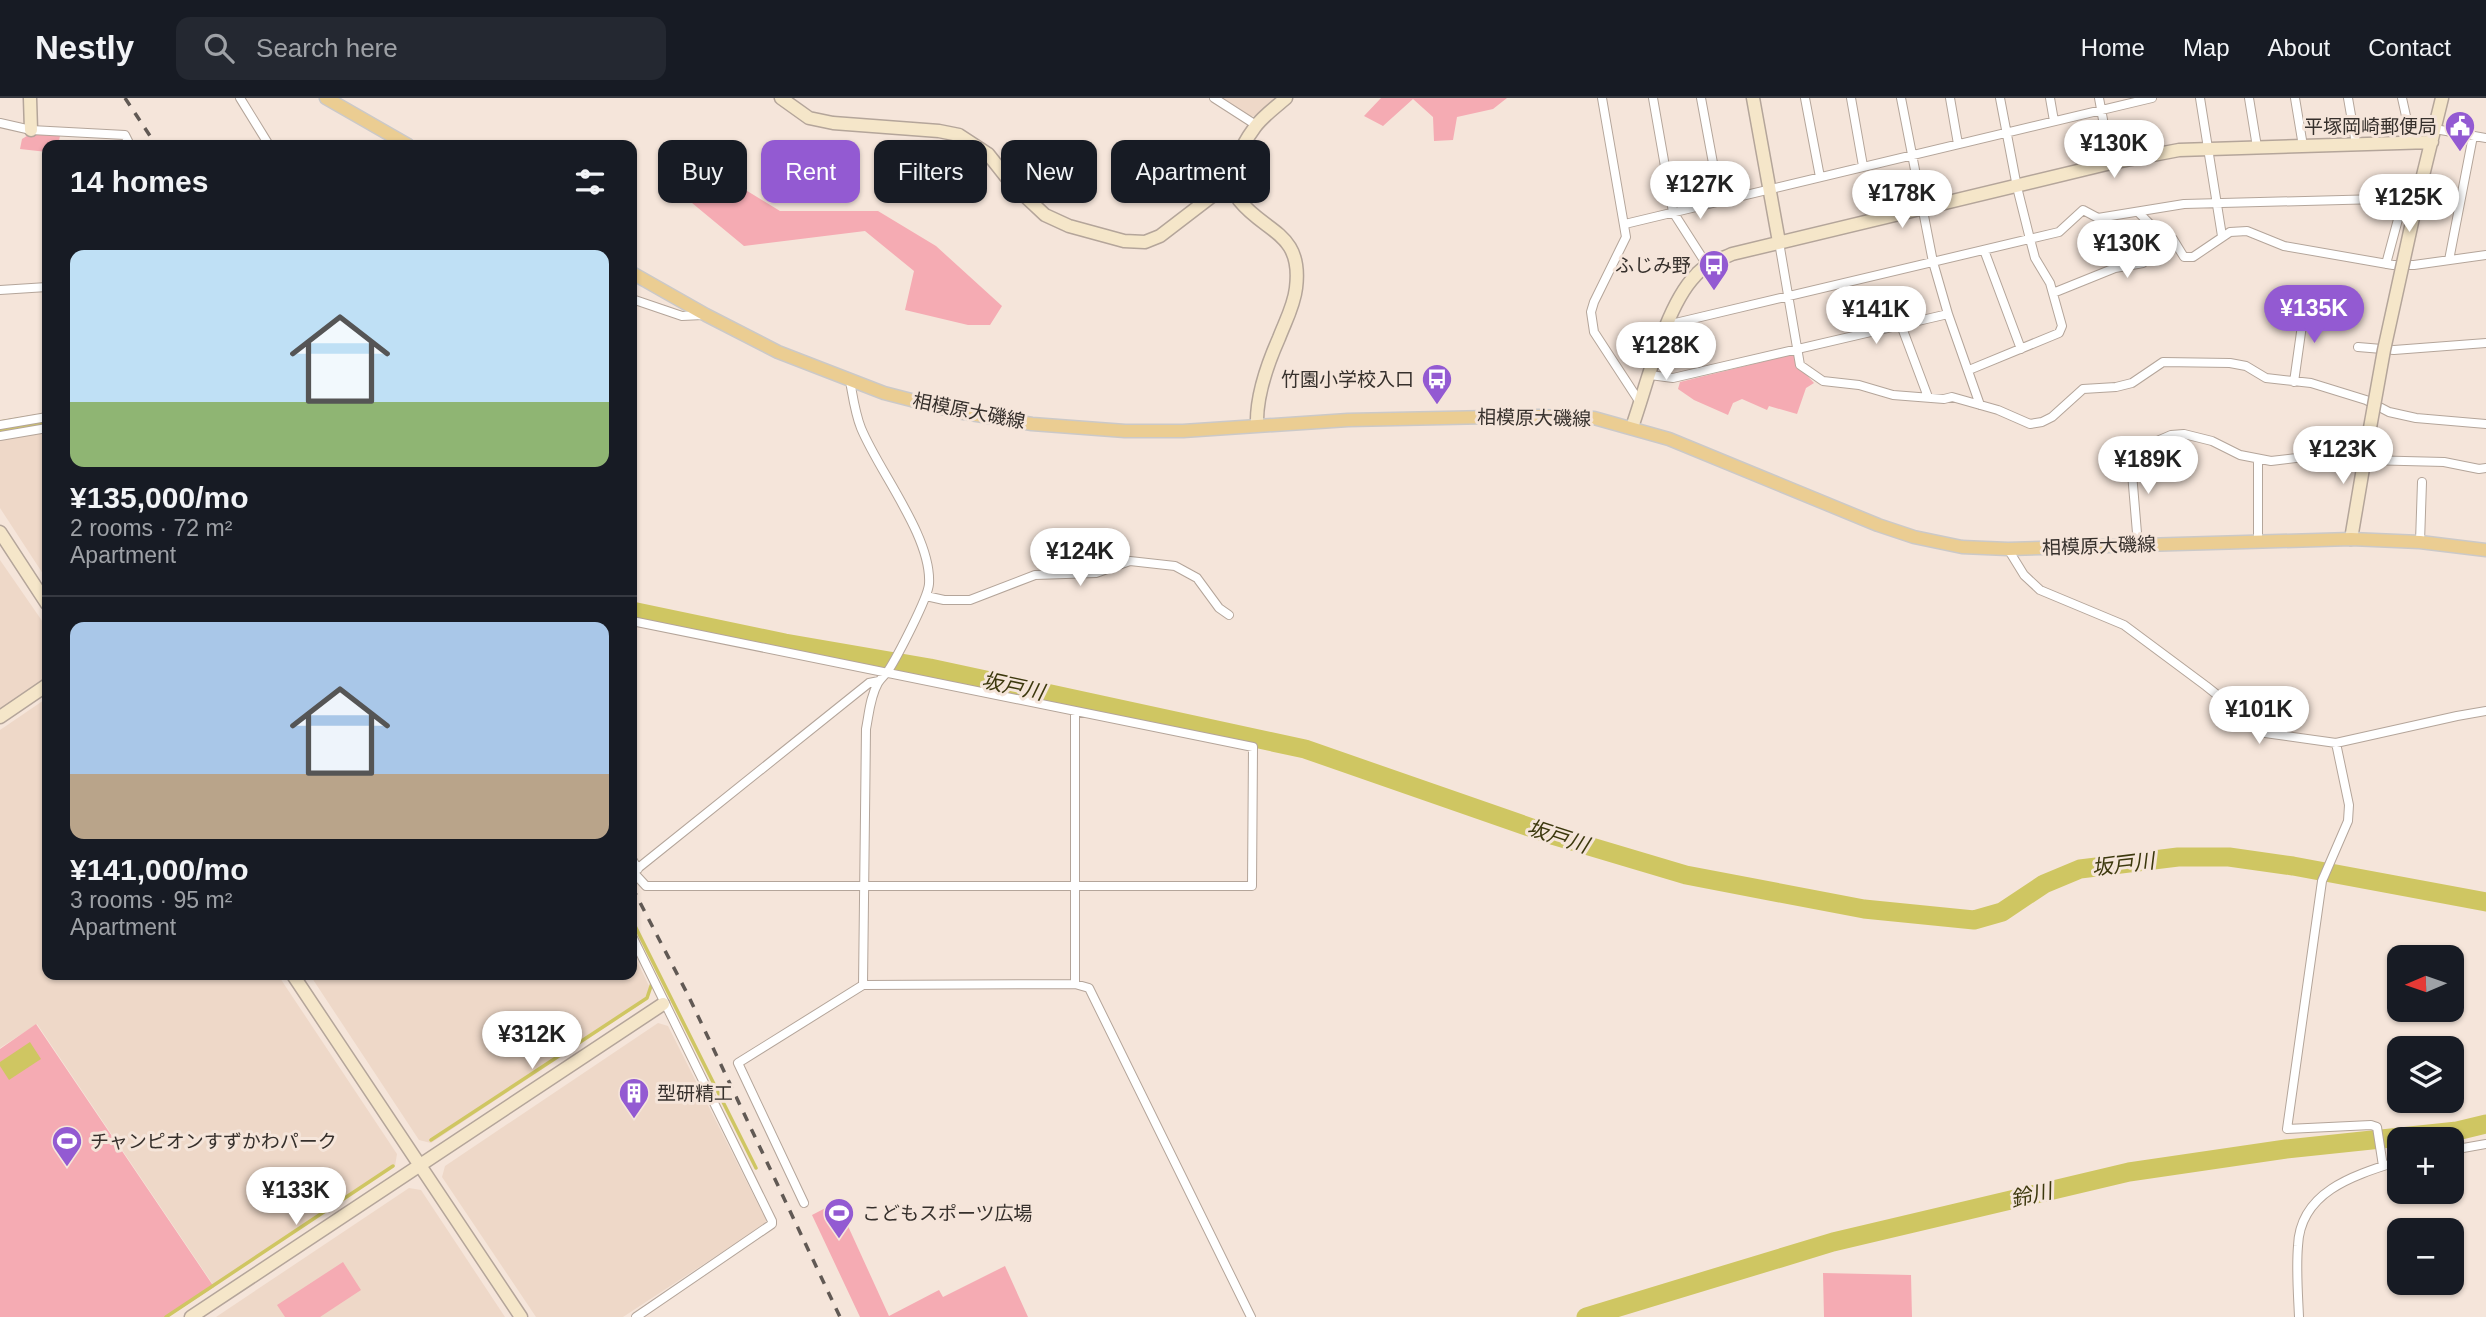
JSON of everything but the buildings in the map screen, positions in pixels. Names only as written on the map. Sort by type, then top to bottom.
[{"type":"main road","points":[[326,98],[399,140]]},
{"type":"main road","name":"相模原大磯線","points":[[637,276],[778,352],[850,381],[884,393],[958,412],[1065,428],[1160,431],[1349,421],[1560,415],[1594,418],[1632,427],[1706,453],[1878,525],[1914,537],[1962,547],[2008,549],[2351,539],[2420,542],[2486,550]]},
{"type":"street","points":[[30,98],[31,130]]},
{"type":"street","points":[[240,98],[266,140]]},
{"type":"street","points":[[781,98],[810,118],[833,124],[939,131],[959,135],[988,154],[1011,183],[1045,215],[1069,226],[1124,241],[1145,242],[1160,236],[1203,203]]},
{"type":"street","points":[[1214,98],[1256,125]]},
{"type":"street","points":[[1247,140],[1256,125],[1286,98]]},
{"type":"street","points":[[1602,98],[1626,237],[1594,302],[1591,322],[1594,332],[1640,404]]},
{"type":"street","points":[[1653,98],[1673,212],[1707,265]]},
{"type":"street","points":[[1702,98],[1720,201]]},
{"type":"street","points":[[1753,98],[1800,365],[1823,381],[1858,385],[1894,395],[1944,399],[1952,397],[2030,424],[2052,417],[2082,389],[2132,383],[2163,362],[2230,363],[2246,366],[2266,378],[2311,383],[2366,400],[2389,412],[2416,418],[2486,424]]},
{"type":"street","points":[[1805,98],[1820,177]]},
{"type":"street","points":[[1851,98],[1863,166]]},
{"type":"street","points":[[1901,98],[1933,262],[1980,405]]},
{"type":"street","points":[[1950,98],[1958,144]]},
{"type":"street","points":[[1969,370],[2059,333],[2062,326],[2050,283],[2035,258],[2017,187],[2000,98]]},
{"type":"street","points":[[2050,98],[2054,121]]},
{"type":"street","points":[[2099,98],[2111,163]]},
{"type":"street","points":[[1625,224],[2150,98]]},
{"type":"street","points":[[2200,98],[2222,236]]},
{"type":"street","points":[[2249,98],[2257,147]]},
{"type":"street","points":[[2295,98],[2303,146]]},
{"type":"street","points":[[2348,98],[2356,145]]},
{"type":"street","points":[[2402,98],[2412,143]]},
{"type":"street","points":[[2351,539],[2384,350],[2442,98]]},
{"type":"street","points":[[0,123],[31,130],[125,135],[128,140]]},
{"type":"street","points":[[2435,129],[2486,138]]},
{"type":"street","points":[[2449,260],[2473,136]]},
{"type":"street","points":[[1632,427],[1678,298],[1695,275],[1707,265],[1732,254],[2111,163],[2179,150],[2432,142]]},
{"type":"street","points":[[1667,325],[2059,232],[2083,210],[2098,218],[2184,204],[2217,202],[2404,197],[2417,201]]},
{"type":"street","points":[[2386,264],[2404,197]]},
{"type":"street","points":[[1242,203],[1287,242],[1297,268],[1296,290],[1259,396],[1257,425]]},
{"type":"street","points":[[2138,212],[2151,225],[2173,239],[2184,257],[2193,257],[2230,232],[2247,232],[2284,246],[2386,264],[2414,265],[2486,255]]},
{"type":"street","points":[[2053,293],[2115,268],[2143,263],[2149,255],[2148,230],[2151,225]]},
{"type":"street","points":[[1984,250],[2021,349]]},
{"type":"street","points":[[0,290],[42,286]]},
{"type":"street","points":[[637,301],[682,316],[706,315]]},
{"type":"street","points":[[2294,382],[2305,304]]},
{"type":"street","points":[[1650,375],[1673,378],[1948,314]]},
{"type":"street","points":[[2303,315],[2316,317]]},
{"type":"street","points":[[1901,325],[1928,397]]},
{"type":"street","points":[[2358,348],[2394,350],[2486,343]]},
{"type":"street","points":[[850,381],[861,428],[913,526],[925,555],[929,584],[926,596],[888,672],[879,681],[872,697],[866,729],[863,985]]},
{"type":"street","points":[[0,425],[42,418]]},
{"type":"street","points":[[0,436],[42,429]]},
{"type":"street","points":[[2138,545],[2130,449],[2143,447],[2171,435],[2184,434],[2212,441],[2240,455],[2271,461],[2312,456],[2486,468]]},
{"type":"street","points":[[2258,459],[2258,542]]},
{"type":"street","points":[[2420,542],[2422,482]]},
{"type":"street","points":[[0,532],[42,596]]},
{"type":"street","points":[[2008,549],[2024,575],[2040,590],[2124,625],[2265,733],[2336,743],[2486,711]]},
{"type":"street","points":[[926,596],[944,600],[970,600],[1035,575],[1096,573],[1130,561],[1175,566],[1197,578],[1219,608],[1228,615]]},
{"type":"street","points":[[637,622],[1253,747],[1252,886],[646,886],[637,875]]},
{"type":"street","points":[[637,869],[869,683],[879,681]]},
{"type":"street","points":[[0,717],[42,688]]},
{"type":"street","points":[[1075,711],[1075,984]]},
{"type":"street","points":[[2336,743],[2349,805],[2348,821],[2322,881],[2287,1129],[2371,1125],[2377,1127],[2384,1166]]},
{"type":"street","points":[[636,1317],[772,1224],[637,947]]},
{"type":"street","points":[[296,980],[521,1317]]},
{"type":"street","points":[[804,1203],[738,1063],[863,985],[1075,984],[1089,988],[1251,1317]]},
{"type":"street","points":[[191,1317],[663,1004]]},
{"type":"street","points":[[2464,1148],[2486,1144]]},
{"type":"street","points":[[2299,1317],[2297,1242],[2306,1213],[2315,1200],[2330,1188],[2387,1165]]},
{"type":"shaded area","points":[[1219,98],[1275,98],[1255,116],[1249,117]]},
{"type":"shaded area","points":[[1381,98],[1507,98],[1493,109],[1457,117],[1453,140],[1434,141],[1433,117],[1413,99],[1383,126],[1364,116]]},
{"type":"shaded area","points":[[30,134],[60,136],[59,140],[42,140],[42,151],[20,149],[22,139]]},
{"type":"shaded area","points":[[747,191],[761,199],[761,203],[767,203],[780,211],[878,211],[936,246],[1002,306],[990,325],[968,325],[905,310],[914,271],[865,231],[744,246],[692,203],[747,203]]},
{"type":"shaded area","points":[[1794,354],[1802,370],[1814,383],[1806,388],[1797,414],[1769,406],[1767,410],[1742,399],[1733,403],[1728,415],[1694,400],[1678,389],[1680,382]]},
{"type":"shaded area","points":[[42,432],[42,572],[0,508],[0,440]]},
{"type":"shaded area","points":[[0,560],[42,621],[42,681],[0,710]]},
{"type":"shaded area","points":[[42,701],[42,980],[281,980],[397,1154],[395,1166],[214,1286],[37,1024],[0,1048],[0,730]]},
{"type":"shaded area","points":[[637,961],[651,990],[648,999],[431,1143],[419,1140],[313,980],[637,980]]},
{"type":"shaded area","points":[[658,1023],[668,1026],[766,1220],[765,1224],[623,1317],[536,1317],[442,1177],[445,1166]]},
{"type":"shaded area","name":"チャンピオンすずかわパーク","points":[[36,1024],[214,1287],[168,1317],[0,1317],[0,1049]]},
{"type":"shaded area","points":[[30,1042],[41,1059],[9,1080],[0,1062]]},
{"type":"shaded area","points":[[409,1188],[421,1190],[505,1317],[216,1317]]},
{"type":"shaded area","name":"こどもスポーツ広場","points":[[837,1202],[889,1316],[939,1290],[943,1297],[1005,1266],[1028,1317],[860,1317],[812,1215]]},
{"type":"shaded area","points":[[343,1262],[361,1290],[320,1317],[285,1317],[277,1305]]},
{"type":"shaded area","points":[[1823,1273],[1911,1275],[1912,1317],[1824,1317]]},
{"type":"waterway","name":"坂戸川","points":[[0,430],[42,423]]},
{"type":"waterway","name":"坂戸川","points":[[637,612],[785,643],[930,668],[1305,749],[1555,836],[1686,875],[1864,909],[1974,920],[2002,912],[2044,884],[2080,869],[2178,857],[2229,857],[2293,866],[2486,902]]},
{"type":"waterway","points":[[637,930],[756,1168]]},
{"type":"waterway","points":[[431,1140],[647,998],[652,983]]},
{"type":"waterway","name":"鈴川","points":[[1586,1317],[1833,1242],[2129,1172],[2286,1149],[2457,1131],[2486,1124]]},
{"type":"waterway","points":[[166,1317],[393,1166]]},
{"type":"railway","points":[[125,98],[153,140]]},
{"type":"railway","points":[[637,897],[689,997],[840,1317]]},
{"type":"place","name":"平塚岡崎郵便局","points":[[2460,153]]},
{"type":"place","name":"ふじみ野","points":[[1714,292]]},
{"type":"place","name":"竹園小学校入口","points":[[1437,406]]},
{"type":"place","name":"型研精工","points":[[634,1120]]},
{"type":"place","name":"チャンピオンすずかわパーク","points":[[67,1168]]},
{"type":"place","name":"こどもスポーツ広場","points":[[839,1240]]}]
